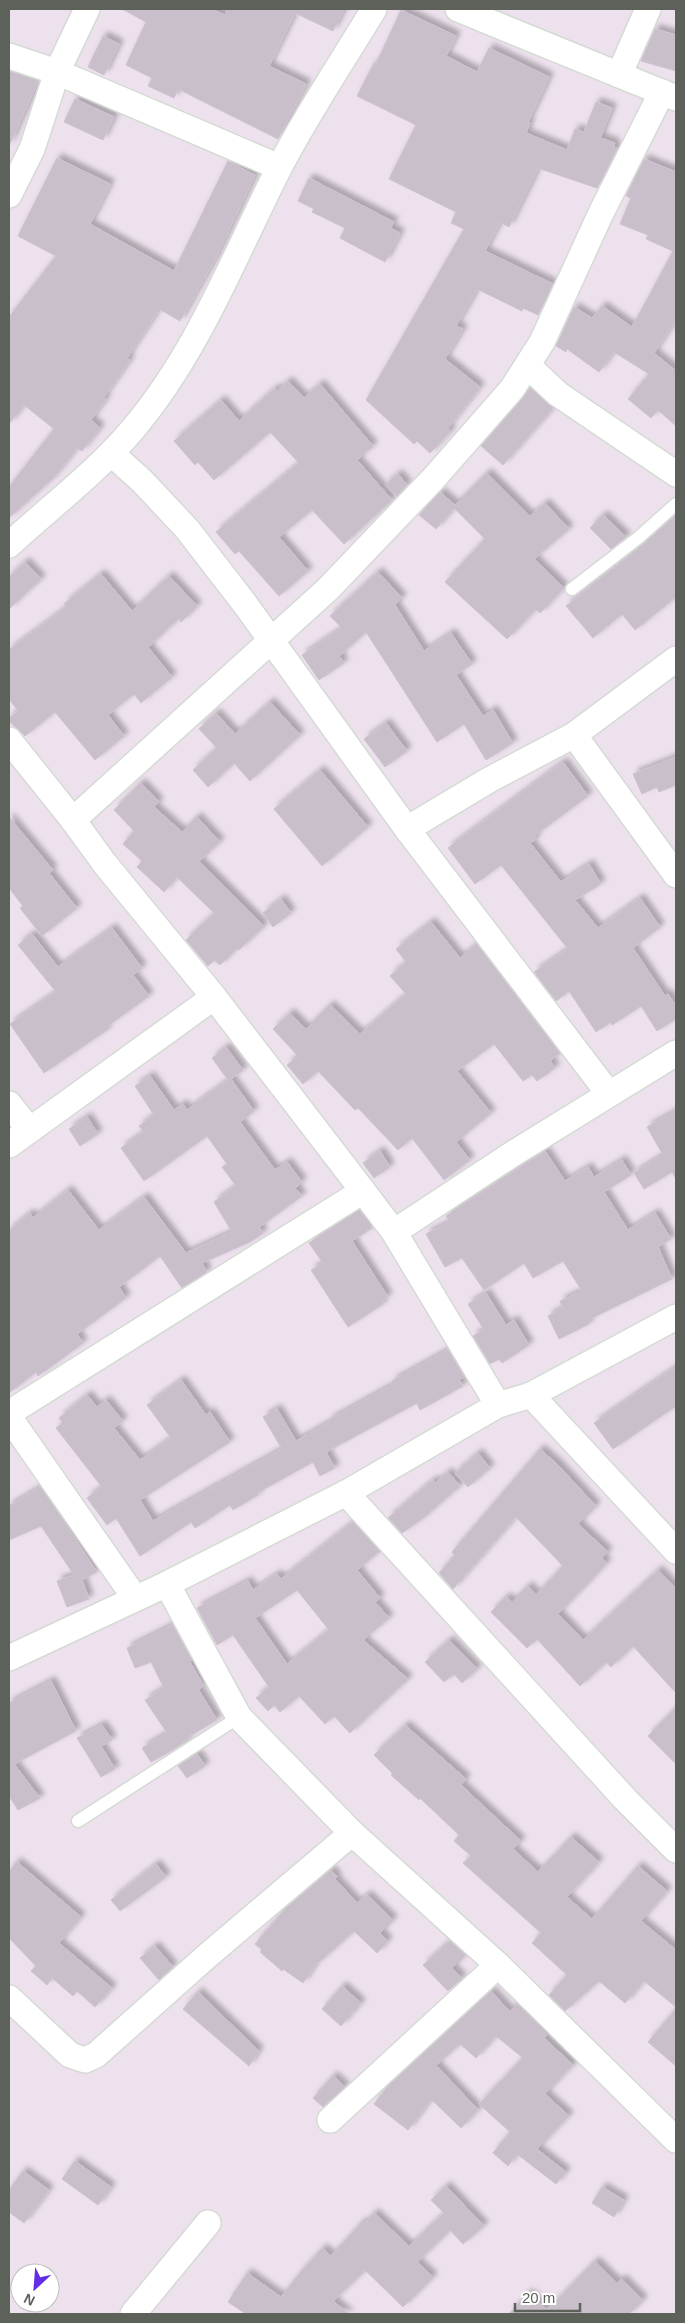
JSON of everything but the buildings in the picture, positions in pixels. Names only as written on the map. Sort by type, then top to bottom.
[{"type":"street","points":[[9,195],[32,149],[57,72],[87,9]]},
{"type":"street","points":[[9,545],[112,454],[134,428],[169,380],[216,301],[280,167],[374,9]]},
{"type":"street","points":[[73,820],[328,589],[434,478],[512,389],[542,342],[601,213],[669,95],[458,9]]},
{"type":"street","points":[[619,75],[648,9]]},
{"type":"street","points":[[9,56],[57,72],[280,167]]},
{"type":"street","points":[[528,366],[558,394],[676,474]]},
{"type":"street","points":[[112,454],[142,481],[187,529],[245,604],[407,829],[609,1094]]},
{"type":"street","points":[[407,829],[489,780],[574,735],[676,659]]},
{"type":"street","points":[[574,735],[676,875]]},
{"type":"street","points":[[9,740],[73,820],[105,864],[214,997],[394,1232],[498,1405]]},
{"type":"street","points":[[9,1145],[214,997]]},
{"type":"street","points":[[394,1232],[514,1153],[676,1052]]},
{"type":"street","points":[[9,1104],[29,1129]]},
{"type":"street","points":[[9,1413],[363,1191]]},
{"type":"street","points":[[9,1658],[167,1584],[346,1493],[498,1405],[531,1395],[676,1317]]},
{"type":"street","points":[[531,1395],[676,1551]]},
{"type":"street","points":[[9,1417],[135,1598]]},
{"type":"street","points":[[346,1493],[619,1792],[676,1850]]},
{"type":"street","points":[[167,1584],[239,1717],[352,1833],[498,1965],[676,2140]]},
{"type":"street","points":[[9,1998],[70,2055],[85,2060],[96,2055],[207,1956],[352,1833]]},
{"type":"street","points":[[330,2120],[498,1965]]},
{"type":"street","points":[[132,2314],[208,2223]]},
{"type":"lane","points":[[572,589],[638,538],[676,504]]},
{"type":"lane","points":[[78,1821],[239,1717]]}]
